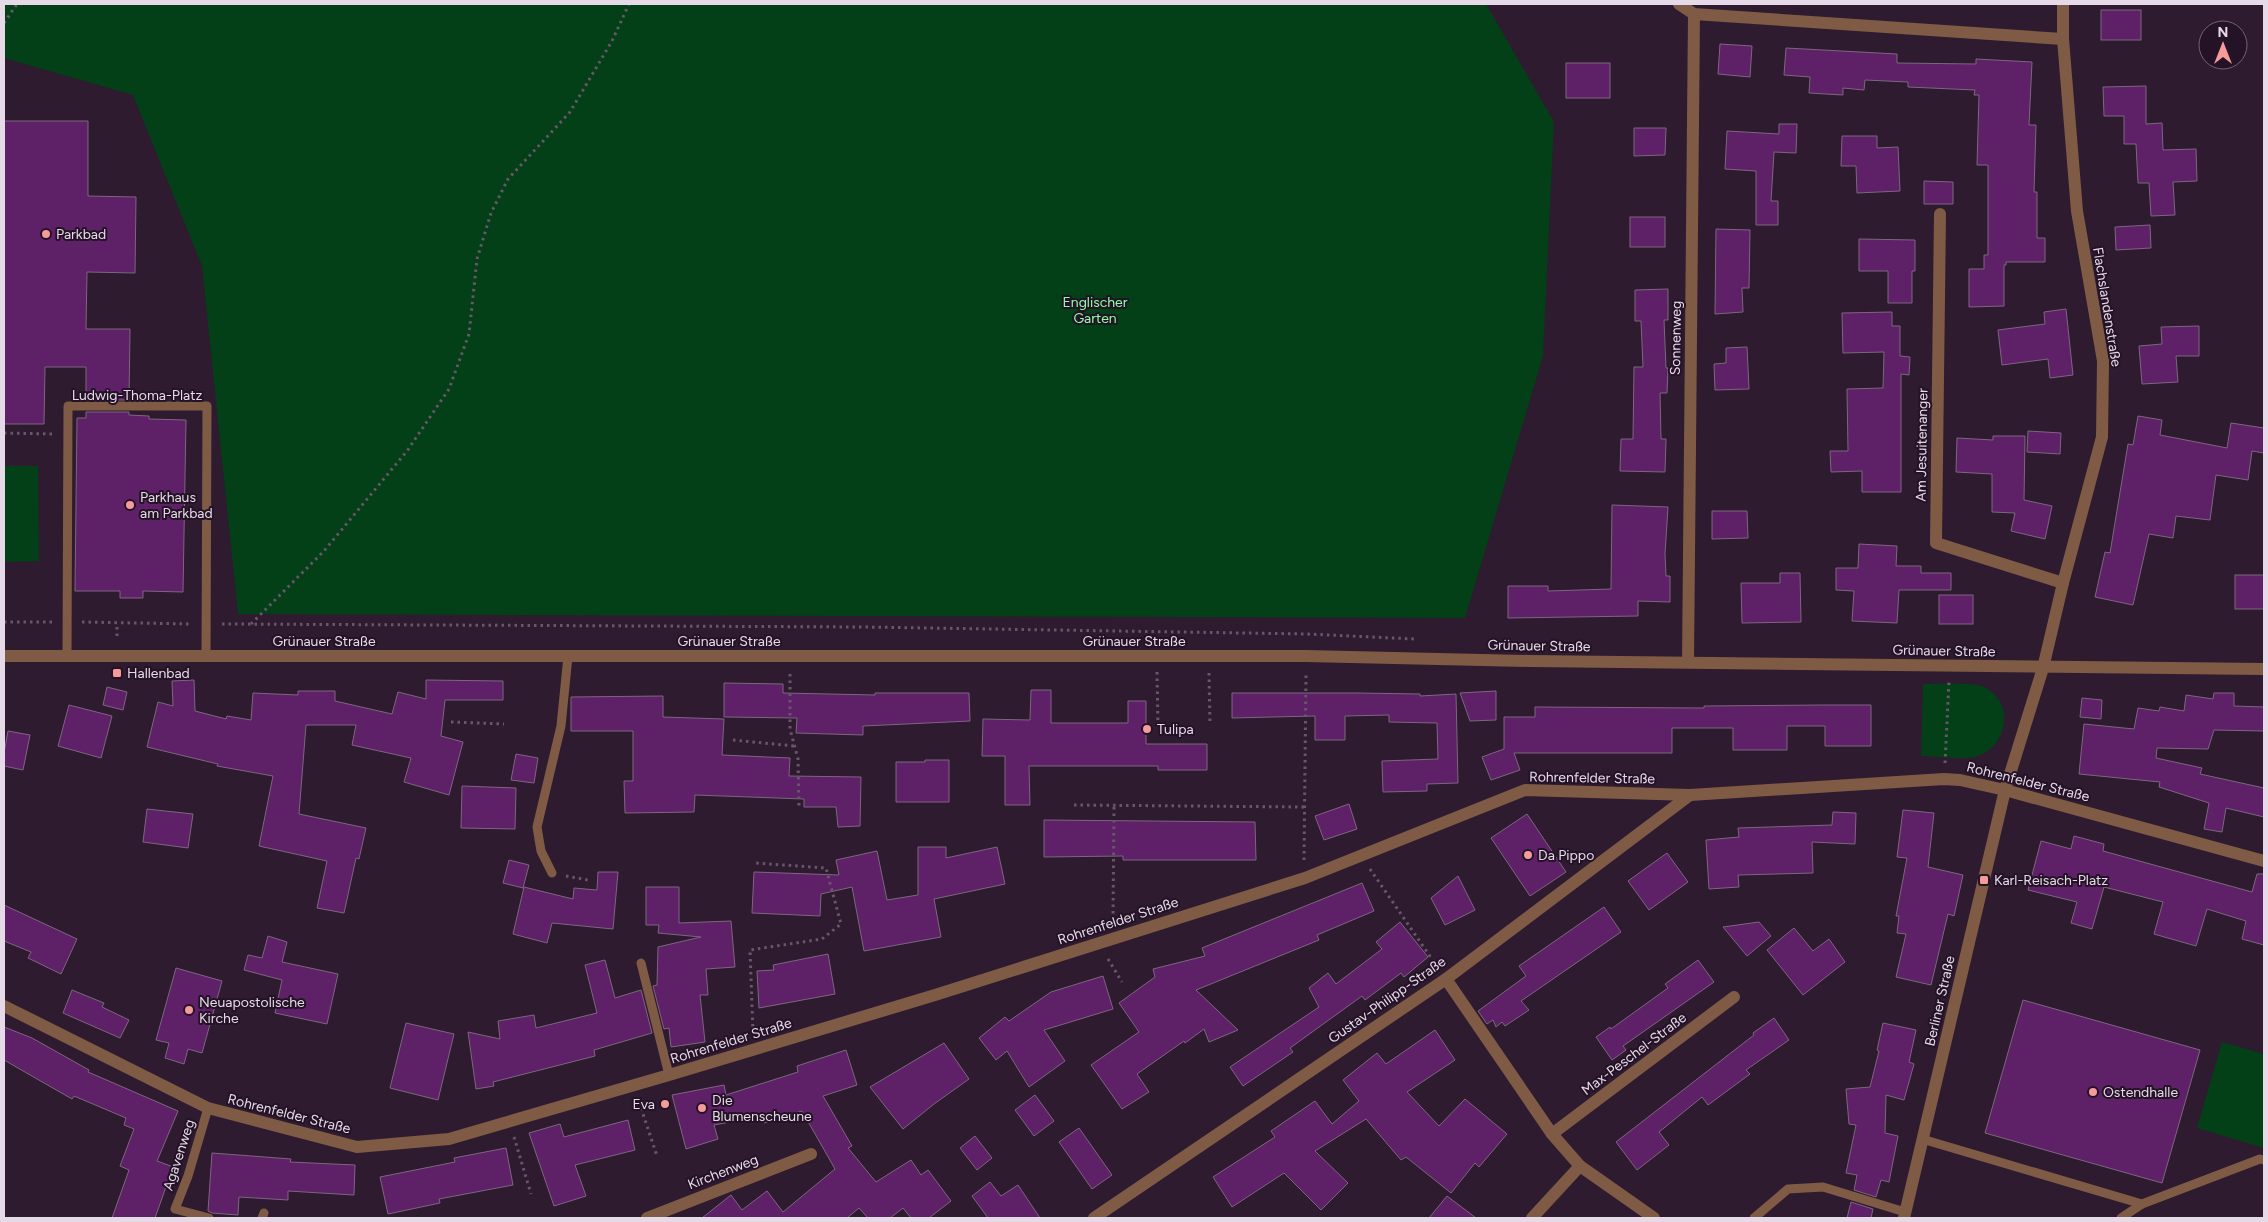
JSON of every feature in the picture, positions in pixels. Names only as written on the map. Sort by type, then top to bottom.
[{"type":"street","points":[[1679,4],[1694,14],[2063,38]]},
{"type":"street","name":"Flachslandenstraße","points":[[2043,668],[2063,583],[2102,437],[2103,361],[2076,211],[2063,38],[2063,4]]},
{"type":"street","name":"Sonnenweg","points":[[1688,662],[1694,14]]},
{"type":"street","name":"Am Jesuitenanger","points":[[1940,214],[1936,543],[2063,583]]},
{"type":"street","name":"Grünauer Straße","points":[[4,656],[1306,656],[2043,668],[2264,669]]},
{"type":"street","points":[[2005,790],[2043,668]]},
{"type":"street","name":"Rohrenfelder Straße","points":[[4,1006],[208,1108],[357,1147],[449,1139],[753,1050],[1305,878],[1360,854],[1524,790],[1690,795],[1944,779],[1960,780],[2005,790],[2264,860]]},
{"type":"street","name":"Berliner Straße","points":[[1905,1215],[2005,790]]},
{"type":"street","name":"Gustav-Philipp-Straße","points":[[1094,1218],[1446,978],[1690,795]]},
{"type":"street","points":[[1446,978],[1552,1134],[1580,1166],[1654,1218]]},
{"type":"street","name":"Max-Peschel-Straße","points":[[1552,1134],[1734,997]]},
{"type":"street","name":"Kirchenweg","points":[[647,1218],[811,1154]]},
{"type":"street","points":[[1532,1218],[1580,1166]]},
{"type":"lane","name":"Ludwig-Thoma-Platz","points":[[67,656],[68,406],[207,406],[206,656]]},
{"type":"lane","points":[[552,873],[541,851],[537,827],[561,726],[568,656]]},
{"type":"lane","points":[[641,963],[669,1075]]},
{"type":"lane","name":"Agavenweg","points":[[208,1108],[188,1176],[175,1210],[209,1218]]},
{"type":"lane","points":[[1922,1139],[2142,1204]]},
{"type":"lane","points":[[2120,1218],[2142,1204],[2260,1159],[2264,1160]]},
{"type":"lane","points":[[1754,1218],[1788,1189],[1823,1187],[1905,1215]]},
{"type":"path","points":[[4,23],[17,4]]},
{"type":"path","points":[[251,624],[324,550],[407,451],[449,389],[469,334],[477,258],[491,213],[508,179],[570,112],[612,41],[629,4]]},
{"type":"path","points":[[4,433],[68,434]]},
{"type":"path","points":[[4,622],[864,627],[1307,634],[1421,639]]},
{"type":"path","points":[[117,623],[117,636]]},
{"type":"path","points":[[1305,878],[1304,807],[1307,634]]},
{"type":"path","points":[[790,656],[790,729],[798,759],[799,807]]},
{"type":"path","points":[[1156,656],[1158,727]]},
{"type":"path","points":[[1209,656],[1210,725]]},
{"type":"path","points":[[1944,779],[1950,666]]},
{"type":"path","points":[[451,722],[504,724]]},
{"type":"path","points":[[733,740],[794,746]]},
{"type":"path","points":[[1074,805],[1304,807]]},
{"type":"path","points":[[1112,939],[1114,806]]},
{"type":"path","points":[[1360,854],[1446,978]]},
{"type":"path","points":[[753,1050],[750,950],[822,939],[841,924],[826,868],[755,863]]},
{"type":"path","points":[[552,873],[588,880]]},
{"type":"path","points":[[1098,943],[1122,982]]},
{"type":"path","points":[[634,1086],[657,1156]]},
{"type":"path","points":[[510,1122],[532,1194]]},
{"type":"green space","name":"Englischer Garten","points":[[4,4],[1486,4],[1554,122],[1543,356],[1465,618],[238,614],[202,266],[133,95],[4,58]]},
{"type":"green space","points":[[4,466],[38,466],[39,561],[4,562]]},
{"type":"green space","points":[[1923,684],[1972,684],[1984,687],[1994,694],[2001,703],[2004,713],[2001,735],[1995,744],[1986,752],[1970,758],[1921,756]]},
{"type":"green space","points":[[2222,1042],[2264,1054],[2264,1148],[2197,1128]]},
{"type":"building","points":[[2101,10],[2141,10],[2141,40],[2101,40]]},
{"type":"building","points":[[1720,44],[1752,46],[1750,77],[1718,74]]},
{"type":"building","points":[[1786,48],[1897,54],[1897,63],[1976,64],[1976,59],[2032,62],[2029,125],[2036,125],[2034,192],[2037,192],[2037,238],[2045,238],[2045,262],[2006,262],[2006,265],[2004,265],[2004,306],[1969,307],[1969,269],[1984,269],[1984,255],[1988,255],[1988,165],[1977,165],[1979,95],[1974,95],[1975,90],[1908,87],[1908,82],[1865,80],[1864,90],[1843,88],[1843,95],[1809,93],[1810,77],[1784,75]]},
{"type":"building","points":[[1566,63],[1610,63],[1610,98],[1566,98]]},
{"type":"building","points":[[2146,86],[2146,124],[2162,123],[2163,150],[2196,149],[2197,181],[2173,182],[2175,215],[2151,216],[2149,183],[2138,183],[2136,144],[2124,144],[2124,116],[2104,116],[2103,87]]},
{"type":"building","points":[[4,121],[88,121],[88,196],[136,197],[135,273],[87,272],[86,329],[130,329],[129,400],[86,400],[86,367],[45,367],[44,424],[4,424]]},
{"type":"building","points":[[1779,124],[1797,124],[1796,153],[1774,152],[1771,201],[1778,201],[1778,225],[1756,225],[1756,171],[1725,169],[1727,131],[1779,134]]},
{"type":"building","points":[[1634,128],[1666,128],[1665,155],[1634,156]]},
{"type":"building","points":[[1842,136],[1877,136],[1877,148],[1898,147],[1900,191],[1857,193],[1856,166],[1841,166]]},
{"type":"building","points":[[1924,181],[1953,182],[1953,204],[1924,204]]},
{"type":"building","points":[[1630,217],[1665,217],[1665,247],[1630,247]]},
{"type":"building","points":[[2150,225],[2151,248],[2116,250],[2115,227]]},
{"type":"building","points":[[1716,229],[1750,230],[1749,288],[1742,288],[1743,312],[1715,314]]},
{"type":"building","points":[[1859,239],[1915,240],[1915,271],[1912,271],[1912,303],[1888,303],[1888,271],[1859,271]]},
{"type":"building","points":[[1668,289],[1668,320],[1664,320],[1666,368],[1668,368],[1667,393],[1660,393],[1661,439],[1666,439],[1665,472],[1620,471],[1621,439],[1633,439],[1634,367],[1643,367],[1641,321],[1635,321],[1635,290]]},
{"type":"building","points":[[2066,309],[2073,375],[2050,378],[2048,359],[2002,365],[1998,330],[2045,324],[2044,312]]},
{"type":"building","points":[[1892,312],[1892,326],[1900,326],[1900,356],[1910,357],[1909,375],[1901,374],[1901,492],[1862,492],[1862,471],[1831,472],[1830,451],[1848,451],[1847,389],[1883,388],[1884,352],[1843,353],[1842,313]]},
{"type":"building","points":[[2199,326],[2199,356],[2176,356],[2178,382],[2142,384],[2139,346],[2162,344],[2161,327]]},
{"type":"building","points":[[1747,347],[1749,389],[1715,390],[1714,364],[1726,363],[1726,348]]},
{"type":"building","name":"Parkhaus am Parkbad","points":[[86,412],[129,412],[129,415],[149,416],[149,419],[186,420],[183,592],[143,591],[143,598],[120,598],[120,591],[75,591],[77,418],[86,418]]},
{"type":"building","points":[[2138,416],[2162,420],[2160,435],[2227,448],[2231,423],[2264,428],[2264,453],[2252,451],[2248,480],[2216,475],[2210,520],[2176,516],[2173,538],[2149,534],[2133,605],[2095,597],[2105,552],[2110,553],[2128,444],[2133,445]]},
{"type":"building","points":[[2028,431],[2061,433],[2060,454],[2027,452]]},
{"type":"building","points":[[1993,436],[2025,436],[2024,500],[2052,506],[2045,539],[2011,531],[2015,513],[1992,512],[1992,474],[1956,472],[1957,438],[1993,440]]},
{"type":"building","points":[[1612,505],[1668,507],[1665,554],[1666,576],[1670,576],[1670,602],[1638,601],[1638,616],[1508,618],[1508,586],[1548,586],[1548,591],[1611,589]]},
{"type":"building","points":[[1712,511],[1747,511],[1748,538],[1712,539]]},
{"type":"building","points":[[1859,544],[1897,546],[1896,566],[1921,566],[1921,573],[1951,573],[1951,590],[1899,590],[1897,623],[1852,621],[1854,591],[1836,590],[1836,568],[1858,568]]},
{"type":"building","points":[[1780,573],[1800,573],[1801,622],[1742,623],[1741,583],[1780,583]]},
{"type":"building","points":[[2235,575],[2264,575],[2264,609],[2235,609]]},
{"type":"building","points":[[1939,595],[1973,595],[1973,624],[1939,624]]},
{"type":"building","points":[[194,680],[195,711],[226,719],[227,716],[251,720],[253,693],[298,695],[298,691],[335,691],[335,701],[392,714],[398,692],[426,699],[426,680],[503,681],[503,700],[445,700],[441,736],[463,742],[449,795],[404,782],[411,758],[352,745],[356,725],[306,725],[299,814],[366,828],[359,859],[356,858],[344,913],[317,908],[327,861],[259,846],[273,776],[217,766],[218,764],[147,747],[158,702],[173,706],[172,681]]},
{"type":"building","points":[[724,683],[783,684],[783,693],[875,695],[875,693],[969,693],[970,721],[863,726],[863,735],[796,733],[797,718],[724,717]]},
{"type":"building","points":[[107,687],[127,692],[123,710],[103,705]]},
{"type":"building","points":[[1031,690],[1051,690],[1051,723],[1128,723],[1128,701],[1146,701],[1146,744],[1207,744],[1207,770],[1158,770],[1158,766],[1029,766],[1030,805],[1005,805],[1005,756],[982,756],[983,719],[1030,720]]},
{"type":"building","points":[[1496,691],[1496,720],[1470,721],[1460,693]]},
{"type":"building","points":[[1232,693],[1358,693],[1420,694],[1420,696],[1456,694],[1458,783],[1427,784],[1427,791],[1383,792],[1382,761],[1438,759],[1437,723],[1389,722],[1389,715],[1345,716],[1345,740],[1315,740],[1315,716],[1232,718]]},
{"type":"building","points":[[2214,693],[2234,693],[2234,706],[2264,707],[2264,731],[2214,730],[2208,749],[2157,748],[2156,758],[2202,768],[2200,774],[2264,788],[2264,817],[2226,808],[2222,832],[2204,829],[2209,803],[2159,787],[2160,782],[2079,774],[2084,724],[2134,729],[2138,708],[2159,711],[2160,707],[2184,711],[2186,695],[2213,699]]},
{"type":"building","points":[[663,696],[663,717],[724,719],[722,755],[790,758],[789,776],[861,777],[860,826],[838,827],[836,807],[804,807],[804,799],[695,795],[694,812],[625,813],[624,781],[633,781],[633,731],[571,731],[571,697]]},
{"type":"building","points":[[2082,698],[2102,700],[2101,719],[2080,717]]},
{"type":"building","points":[[69,705],[112,716],[101,758],[58,746]]},
{"type":"building","points":[[1871,705],[1871,746],[1825,746],[1825,726],[1787,726],[1787,750],[1733,750],[1733,728],[1672,728],[1672,753],[1514,753],[1520,770],[1491,780],[1482,757],[1504,749],[1504,717],[1535,717],[1535,707],[1704,708],[1704,706]]},
{"type":"building","points":[[8,731],[30,735],[23,770],[4,766]]},
{"type":"building","points":[[516,754],[538,758],[534,783],[511,780]]},
{"type":"building","points":[[925,760],[949,760],[949,802],[896,802],[896,762],[925,762]]},
{"type":"building","points":[[462,786],[516,788],[515,829],[461,828]]},
{"type":"building","points":[[1349,804],[1357,829],[1324,840],[1315,816]]},
{"type":"building","points":[[147,809],[193,814],[188,848],[143,842]]},
{"type":"building","points":[[1903,810],[1934,813],[1928,867],[1963,875],[1954,916],[1948,914],[1931,985],[1896,977],[1906,934],[1897,933],[1899,916],[1896,916],[1907,858],[1897,857]]},
{"type":"building","points":[[1833,812],[1856,813],[1855,844],[1812,842],[1813,873],[1738,875],[1739,887],[1709,889],[1706,840],[1739,837],[1738,828],[1832,825]]},
{"type":"building","name":"Da Pippo","points":[[1527,814],[1566,872],[1530,896],[1491,838]]},
{"type":"building","points":[[1044,820],[1255,822],[1256,860],[1123,860],[1123,856],[1044,857]]},
{"type":"building","points":[[2074,836],[2104,844],[2103,851],[2252,892],[2257,874],[2264,874],[2264,945],[2242,939],[2246,921],[2207,909],[2196,946],[2154,934],[2163,902],[2104,887],[2092,929],[2071,923],[2077,902],[2028,890],[2041,841],[2071,849]]},
{"type":"building","points":[[918,847],[946,847],[946,858],[997,847],[1005,884],[934,899],[941,937],[864,951],[852,887],[821,894],[820,916],[752,913],[754,872],[839,875],[836,860],[877,851],[887,900],[918,895]]},
{"type":"building","points":[[1667,853],[1688,882],[1649,910],[1628,881]]},
{"type":"building","points":[[509,860],[529,865],[523,888],[503,883]]},
{"type":"building","points":[[598,872],[618,872],[613,929],[552,923],[547,943],[513,934],[524,887],[573,899],[574,888],[597,890]]},
{"type":"building","points":[[1458,876],[1475,910],[1445,925],[1431,898]]},
{"type":"building","points":[[1362,883],[1374,911],[1317,935],[1319,940],[1196,990],[1238,1030],[1209,1042],[1204,1029],[1185,1043],[1184,1041],[1137,1074],[1149,1092],[1122,1109],[1091,1065],[1139,1032],[1119,1003],[1155,977],[1153,969],[1205,956],[1202,948]]},
{"type":"building","points":[[646,887],[679,887],[679,923],[731,921],[735,967],[706,969],[708,995],[700,995],[705,1042],[671,1047],[669,1028],[664,1029],[653,986],[657,985],[658,947],[701,937],[658,933],[659,925],[646,925]]},
{"type":"building","points":[[4,905],[77,939],[61,974],[28,958],[31,952],[4,941]]},
{"type":"building","points":[[1604,907],[1621,932],[1521,1001],[1529,1010],[1505,1026],[1502,1022],[1496,1027],[1493,1020],[1487,1024],[1478,1011],[1526,976],[1519,966]]},
{"type":"building","points":[[1400,922],[1428,957],[1404,977],[1401,973],[1365,1000],[1362,996],[1290,1048],[1293,1052],[1243,1086],[1230,1067],[1319,1007],[1309,988],[1328,973],[1336,984],[1382,949],[1376,942]]},
{"type":"building","points":[[1759,922],[1771,936],[1747,956],[1723,927]]},
{"type":"building","points":[[1794,928],[1813,951],[1829,939],[1845,962],[1803,995],[1767,950]]},
{"type":"building","points":[[268,936],[287,942],[282,962],[338,974],[327,1024],[275,1013],[282,980],[244,970],[248,955],[262,958]]},
{"type":"building","points":[[828,954],[835,994],[759,1008],[757,971],[774,970],[773,965]]},
{"type":"building","points":[[605,960],[615,998],[641,990],[652,1033],[594,1050],[595,1056],[493,1082],[494,1086],[476,1089],[468,1032],[500,1039],[498,1021],[534,1015],[536,1028],[597,1013],[585,965]]},
{"type":"building","points":[[1698,960],[1714,982],[1623,1046],[1626,1050],[1612,1060],[1596,1037],[1610,1027],[1611,1029],[1668,988],[1665,984]]},
{"type":"building","name":"Neuapostolische Kirche","points":[[176,968],[222,981],[202,1053],[188,1049],[184,1064],[165,1058],[169,1043],[156,1040]]},
{"type":"building","points":[[1103,976],[1113,1009],[1044,1030],[1065,1061],[1029,1087],[1007,1051],[996,1060],[979,1038],[1005,1017],[1009,1021],[1051,992]]},
{"type":"building","points":[[72,990],[104,1003],[102,1007],[129,1020],[120,1038],[63,1013]]},
{"type":"building","name":"Ostendhalle","points":[[2023,1000],[2200,1050],[2162,1183],[1985,1133]]},
{"type":"building","points":[[1774,1018],[1789,1040],[1746,1070],[1750,1074],[1708,1105],[1702,1097],[1659,1132],[1669,1145],[1637,1170],[1616,1142]]},
{"type":"building","points":[[406,1023],[454,1034],[438,1100],[390,1088]]},
{"type":"building","points":[[1883,1023],[1916,1030],[1909,1062],[1914,1064],[1904,1100],[1886,1095],[1885,1133],[1898,1136],[1889,1182],[1881,1180],[1876,1197],[1854,1190],[1857,1175],[1846,1173],[1856,1125],[1849,1124],[1846,1089],[1870,1087],[1879,1051],[1877,1050]]},
{"type":"building","points":[[4,1027],[32,1038],[89,1070],[88,1072],[178,1111],[157,1161],[179,1169],[172,1186],[167,1184],[155,1218],[112,1218],[129,1170],[120,1166],[134,1129],[124,1125],[126,1118],[74,1096],[72,1099],[4,1060]]},
{"type":"building","points":[[1435,1030],[1455,1060],[1407,1092],[1439,1126],[1465,1099],[1507,1134],[1479,1167],[1475,1163],[1451,1193],[1406,1157],[1401,1160],[1366,1119],[1315,1151],[1348,1183],[1321,1210],[1284,1173],[1232,1207],[1213,1177],[1275,1137],[1271,1131],[1315,1101],[1332,1124],[1359,1101],[1343,1080],[1377,1053],[1386,1064]]},
{"type":"building","points":[[944,1043],[969,1079],[903,1129],[870,1087]]},
{"type":"building","points":[[846,1050],[857,1085],[823,1096],[852,1146],[848,1148],[876,1182],[911,1160],[921,1175],[928,1170],[951,1201],[929,1218],[911,1218],[903,1208],[890,1218],[868,1218],[859,1208],[847,1218],[702,1218],[731,1195],[742,1210],[767,1191],[783,1212],[835,1169],[802,1111],[764,1123],[762,1116],[714,1125],[718,1139],[686,1149],[672,1095],[724,1085],[726,1095],[798,1072],[797,1066]]},
{"type":"building","points":[[1035,1095],[1054,1121],[1034,1136],[1015,1110]]},
{"type":"building","points":[[628,1120],[635,1150],[575,1165],[586,1196],[554,1206],[529,1133],[560,1124],[564,1137]]},
{"type":"building","points":[[1079,1128],[1112,1175],[1092,1189],[1059,1142]]},
{"type":"building","points":[[975,1136],[992,1158],[977,1170],[960,1148]]},
{"type":"building","points":[[506,1148],[513,1185],[439,1199],[440,1203],[388,1214],[380,1177],[455,1162],[454,1158]]},
{"type":"building","points":[[212,1153],[291,1159],[290,1162],[355,1165],[354,1195],[288,1191],[288,1200],[239,1197],[238,1215],[212,1213],[208,1211]]},
{"type":"building","points":[[990,1182],[1001,1196],[1018,1185],[1040,1218],[988,1218],[972,1196]]},
{"type":"building","points":[[1447,1196],[1476,1218],[1429,1218]]},
{"type":"building","points":[[1851,1202],[1873,1209],[1871,1218],[1847,1218]]},
{"type":"place","name":"Parkbad","points":[[46,234]]},
{"type":"place","name":"Parkhaus am Parkbad","points":[[130,505]]},
{"type":"place","name":"Hallenbad","points":[[117,673]]},
{"type":"place","name":"Tulipa","points":[[1147,729]]},
{"type":"place","name":"Da Pippo","points":[[1528,855]]},
{"type":"place","name":"Karl-Reisach-Platz","points":[[1984,880]]},
{"type":"place","name":"Neuapostolische Kirche","points":[[189,1010]]},
{"type":"place","name":"Ostendhalle","points":[[2093,1092]]},
{"type":"place","name":"Eva","points":[[665,1104]]},
{"type":"place","name":"Die Blumenscheune","points":[[702,1108]]}]
